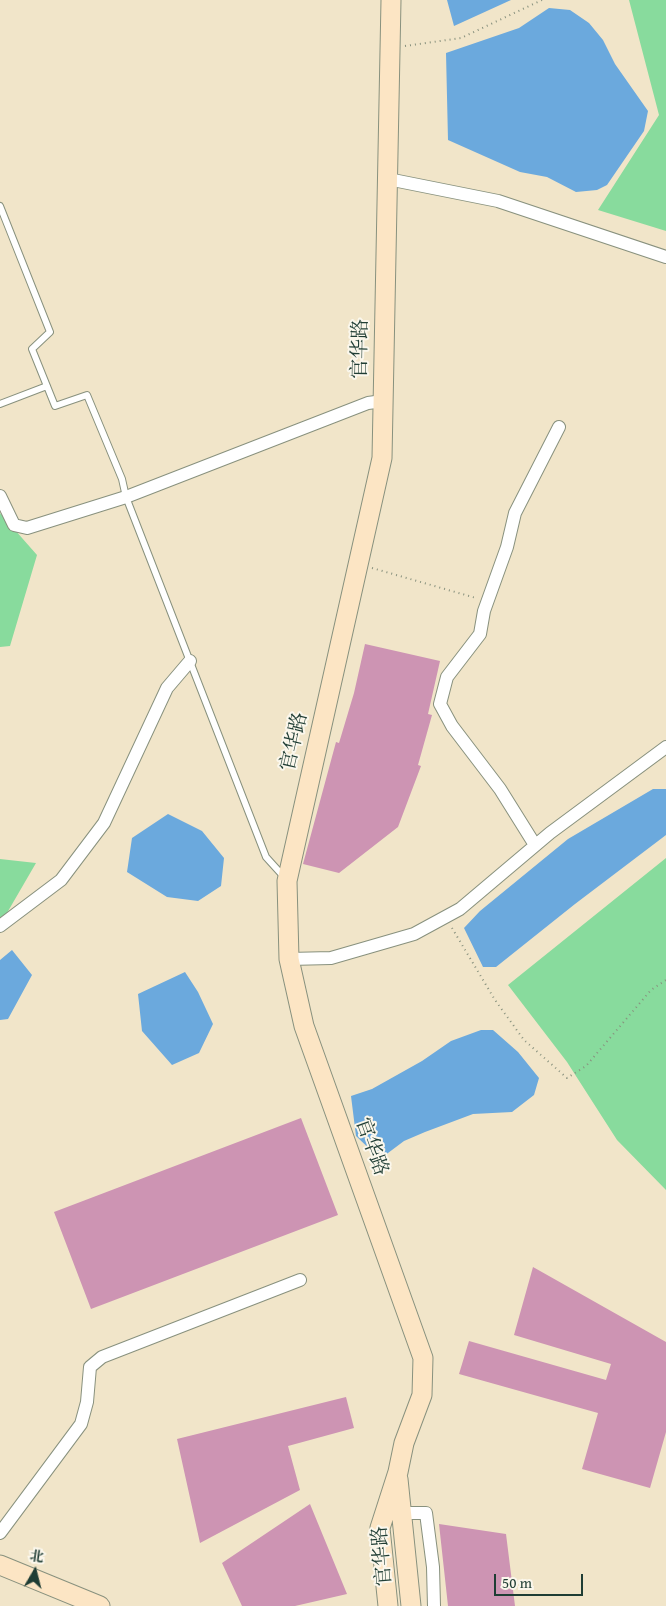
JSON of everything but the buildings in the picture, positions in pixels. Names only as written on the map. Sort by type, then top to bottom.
[{"type":"main road","name":"官华路","points":[[387,1603],[380,1528],[398,1472],[404,1443],[422,1394],[423,1358],[304,1026],[289,959],[287,881],[382,458],[392,0]]},
{"type":"main road","name":"官华路","points":[[398,1472],[411,1606]]},
{"type":"main road","points":[[0,1565],[100,1606]]},
{"type":"street","points":[[388,179],[498,200],[666,257]]},
{"type":"street","points":[[0,496],[14,525],[27,528],[126,497],[360,406],[383,401]]},
{"type":"street","points":[[535,845],[500,789],[452,726],[440,704],[447,677],[480,634],[487,602],[507,547],[516,513],[558,428]]},
{"type":"street","points":[[0,926],[61,880],[104,822],[167,688],[190,661]]},
{"type":"street","points":[[289,959],[331,958],[414,934],[446,917],[460,909],[535,845],[666,747]]},
{"type":"street","points":[[0,1532],[81,1424],[88,1402],[90,1367],[102,1357],[300,1280]]},
{"type":"street","points":[[402,1513],[426,1513],[433,1567],[434,1606]]},
{"type":"lane","points":[[0,206],[50,332],[32,349],[55,406],[87,395],[122,479],[126,497],[266,857],[287,881]]},
{"type":"lane","points":[[0,404],[47,386]]},
{"type":"path","points":[[390,48],[461,38],[542,0]]},
{"type":"path","points":[[358,564],[487,602]]},
{"type":"path","points":[[446,917],[494,1000],[518,1032],[567,1078],[586,1066],[651,990],[666,980]]},
{"type":"green space","points":[[629,0],[666,0],[666,231],[598,210],[659,115]]},
{"type":"green space","points":[[0,513],[37,555],[10,646],[0,647]]},
{"type":"green space","points":[[666,858],[666,1190],[617,1140],[567,1062],[508,985]]},
{"type":"green space","points":[[0,859],[36,863],[0,925]]},
{"type":"water","points":[[447,0],[511,0],[454,26]]},
{"type":"water","points":[[549,8],[570,10],[589,23],[603,40],[615,64],[648,111],[644,131],[607,185],[597,190],[576,192],[547,177],[520,172],[448,140],[446,53],[519,28]]},
{"type":"water","points":[[653,789],[666,789],[666,835],[496,967],[483,967],[464,928],[480,911],[568,839]]},
{"type":"water","points":[[168,814],[202,831],[224,858],[221,886],[198,901],[167,897],[127,872],[132,838]]},
{"type":"water","points":[[12,950],[32,975],[8,1019],[0,1020],[0,960]]},
{"type":"water","points":[[185,972],[198,992],[213,1024],[199,1053],[172,1065],[142,1031],[138,994]]},
{"type":"water","points":[[481,1030],[493,1030],[518,1052],[539,1078],[534,1095],[512,1112],[473,1114],[425,1132],[404,1141],[380,1159],[356,1136],[351,1096],[372,1089],[422,1061],[451,1041]]}]
